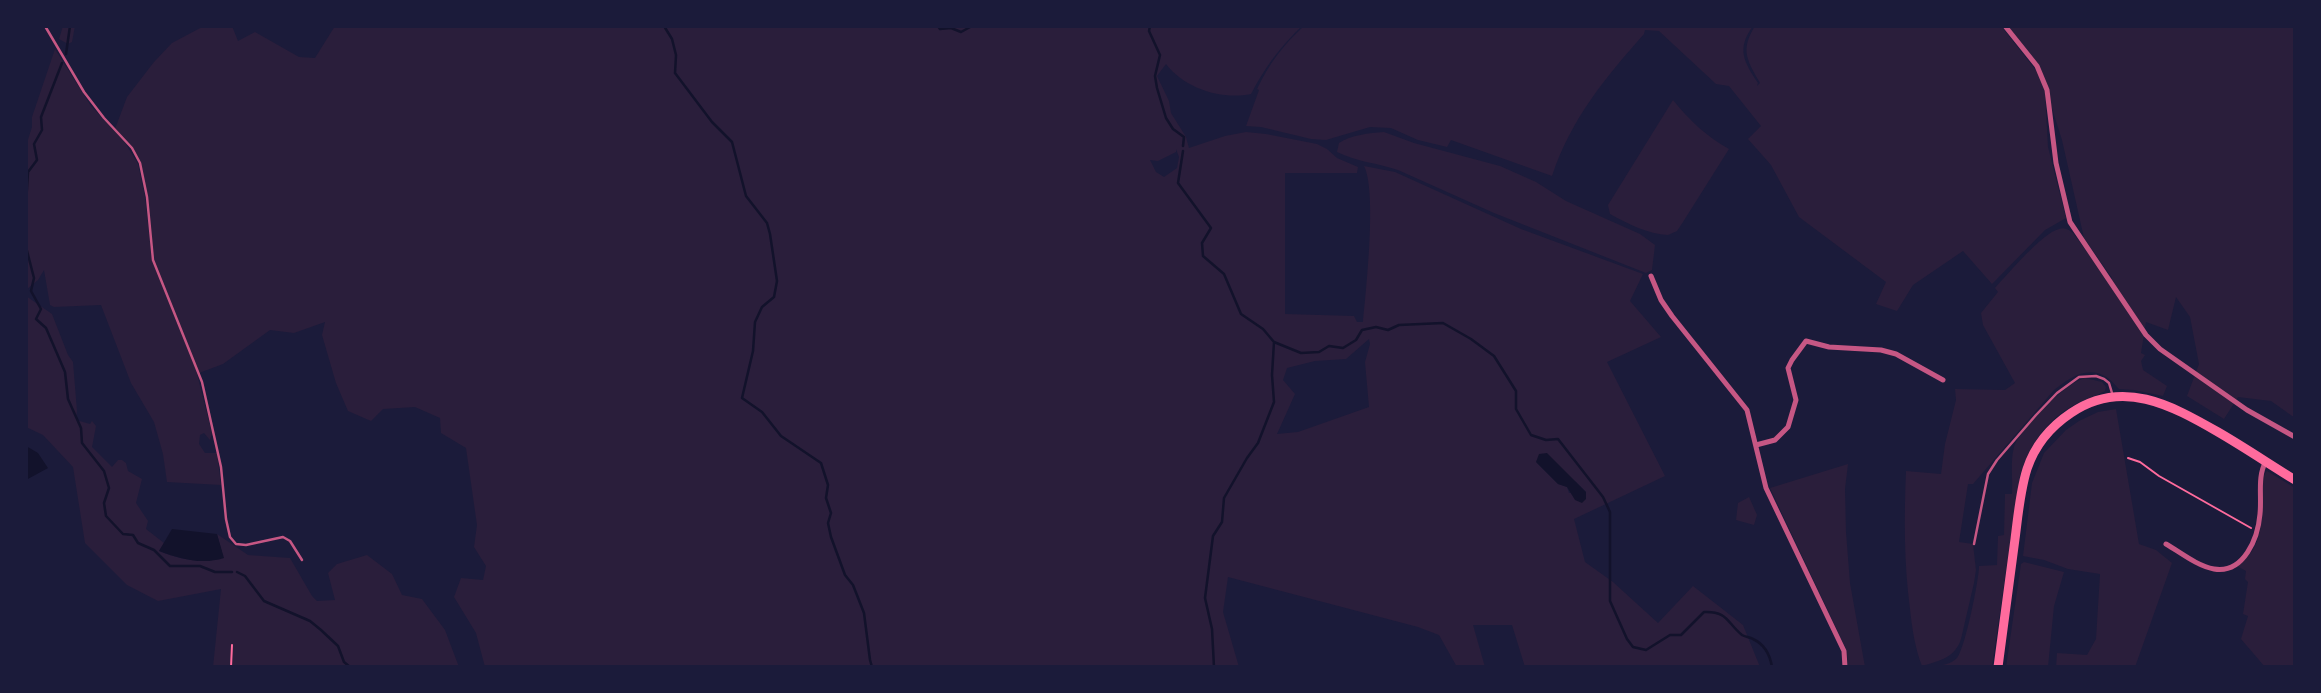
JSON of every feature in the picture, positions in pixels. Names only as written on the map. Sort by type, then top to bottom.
[{"type":"main road","points":[[1998,667],[2027,468],[2047,433],[2062,419],[2086,404],[2103,399],[2124,396],[2143,398],[2182,412],[2295,480]]},
{"type":"street","points":[[2005,26],[2037,66],[2047,90],[2056,163],[2070,222],[2090,255],[2146,335],[2160,348],[2240,406],[2295,437]]},
{"type":"street","points":[[1651,276],[1661,300],[1672,316],[1747,410],[1766,488],[1844,651],[1845,667]]},
{"type":"street","points":[[1756,445],[1775,440],[1788,427],[1796,400],[1788,368],[1806,341],[1829,347],[1881,350],[1896,354],[1943,380]]},
{"type":"street","points":[[2166,544],[2203,565],[2220,569],[2237,563],[2247,554],[2259,527],[2260,471],[2266,461]]},
{"type":"lane","points":[[45,26],[84,92],[104,118],[132,148],[140,163],[147,197],[154,260],[202,382],[218,450],[226,519],[230,537],[236,544],[246,545],[283,537],[290,541],[302,560]]},
{"type":"lane","points":[[1974,544],[1980,523],[1988,474],[2036,415],[2057,393],[2079,377],[2096,376],[2104,379],[2109,384],[2112,393]]},
{"type":"path","points":[[2128,458],[2140,462],[2159,476],[2249,528],[2259,527]]},
{"type":"path","points":[[231,667],[232,645]]},
{"type":"shaded area","points":[[63,26],[75,26],[72,42],[68,44],[59,39]]},
{"type":"shaded area","points":[[204,26],[232,26],[238,41],[255,32],[299,57],[315,58],[335,26],[1302,26],[1274,58],[1251,94],[1228,95],[1205,91],[1183,80],[1166,64],[1157,76],[1169,101],[1171,113],[1186,137],[1189,148],[1225,136],[1246,132],[1266,134],[1317,144],[1327,149],[1337,158],[1358,167],[1357,173],[1285,173],[1285,314],[1354,316],[1357,322],[1363,322],[1370,218],[1368,179],[1364,166],[1395,172],[1521,229],[1643,274],[1630,301],[1661,337],[1607,362],[1665,476],[1574,519],[1585,562],[1613,582],[1658,623],[1693,586],[1743,625],[1760,667],[1525,667],[1512,625],[1473,625],[1485,667],[1457,667],[1439,635],[1418,627],[1228,577],[1223,612],[1239,667],[485,667],[476,633],[454,597],[461,578],[483,580],[486,566],[474,547],[477,525],[466,448],[441,433],[440,418],[415,407],[383,409],[371,421],[348,411],[336,383],[322,335],[325,322],[294,333],[270,330],[223,364],[199,373],[155,265],[143,171],[135,153],[115,129],[127,97],[154,62],[172,43]],"holes":[[[1176,149],[1179,157],[1177,168],[1164,177],[1156,172],[1150,160],[1158,161],[1176,152]],[[1369,339],[1370,344],[1365,362],[1369,407],[1298,432],[1277,434],[1295,394],[1283,380],[1287,368],[1315,361],[1346,359]],[[1536,462],[1576,482],[1586,492],[1569,493],[1567,487],[1558,484]]]},
{"type":"shaded area","points":[[1304,26],[1753,26],[1743,49],[1746,62],[1758,83],[1757,86],[1760,83],[1747,55],[1750,34],[1755,26],[2001,26],[2038,73],[2045,92],[2048,147],[2066,218],[2045,230],[1992,284],[1963,251],[1913,285],[1897,311],[1876,304],[1886,282],[1799,217],[1771,165],[1748,139],[1761,126],[1729,86],[1716,84],[1659,31],[1645,30],[1644,34],[1590,100],[1569,136],[1552,176],[1451,140],[1447,147],[1418,140],[1391,128],[1370,127],[1326,140],[1311,139],[1261,127],[1246,126],[1259,90],[1257,89],[1266,71],[1289,40]]},
{"type":"shaded area","points":[[2007,26],[2295,26],[2295,418],[2271,401],[2238,397],[2224,419],[2187,396],[2199,364],[2190,317],[2176,297],[2168,330],[2146,322],[2141,353],[2145,355],[2141,361],[2143,370],[2167,386],[2163,396],[2119,389],[2108,378],[2093,372],[2086,372],[2072,377],[2054,390],[1973,484],[1968,484],[1959,542],[1973,544],[1976,570],[1961,639],[1951,655],[1922,666],[1913,631],[1908,592],[1905,523],[1906,471],[1941,474],[1945,444],[1956,400],[1955,389],[2005,390],[2015,383],[1983,325],[1981,313],[1998,292],[1995,288],[2016,264],[2044,238],[2061,228],[2073,233],[2110,283],[2112,278],[2084,238],[2062,140],[2038,64]]},
{"type":"shaded area","points":[[55,49],[91,106],[124,141],[138,164],[145,197],[152,260],[196,370],[212,433],[210,440],[204,433],[200,435],[199,444],[205,453],[217,453],[221,485],[167,482],[163,454],[154,422],[131,383],[101,305],[54,307],[50,305],[44,270],[38,280],[26,290],[26,146],[32,127],[32,117]]},
{"type":"shaded area","points":[[1673,100],[1698,127],[1729,149],[1677,231],[1668,235],[1646,231],[1610,214],[1608,205]]},
{"type":"shaded area","points":[[1384,132],[1414,143],[1500,166],[1536,182],[1566,201],[1640,234],[1655,245],[1652,270],[1646,273],[1494,213],[1398,170],[1352,158],[1337,152],[1339,143],[1349,138]]},
{"type":"shaded area","points":[[26,296],[52,314],[68,355],[73,362],[76,420],[90,424],[92,421],[96,426],[92,447],[112,467],[118,460],[122,460],[126,463],[128,471],[142,479],[136,503],[148,521],[146,529],[164,543],[159,551],[199,561],[223,557],[217,534],[248,555],[290,558],[312,596],[317,601],[335,600],[328,573],[337,564],[367,555],[392,574],[402,595],[422,599],[445,630],[459,667],[213,667],[221,589],[158,601],[127,585],[85,543],[73,467],[43,435],[26,427]]},
{"type":"shaded area","points":[[2085,378],[2102,382],[2106,387],[2105,391],[2076,404],[2056,417],[2034,443],[2020,475],[1992,667],[1935,667],[1952,662],[1960,652],[1971,614],[1979,566],[1997,565],[1998,536],[2004,535],[2005,494],[2012,494],[2012,459],[2014,447],[2018,439],[2045,407],[2066,388]]},
{"type":"shaded area","points":[[2116,409],[2139,544],[2156,550],[2172,563],[2135,667],[2056,667],[2057,653],[2087,655],[2096,639],[2100,574],[2068,569],[2044,560],[2023,556],[2032,483],[2044,453],[2066,430],[2098,412]]},
{"type":"shaded area","points":[[26,446],[38,453],[48,468],[26,480]]},
{"type":"shaded area","points":[[1547,453],[1586,492],[1586,499],[1582,503],[1575,500],[1567,487],[1558,484],[1536,462],[1539,454]]},
{"type":"shaded area","points":[[1848,464],[1845,489],[1850,583],[1865,667],[1848,667],[1847,651],[1770,488]]},
{"type":"shaded area","points":[[2267,471],[2295,488],[2295,667],[2265,667],[2241,639],[2248,616],[2243,614],[2248,582],[2245,579],[2246,571],[2237,566],[2246,559],[2257,542],[2261,522],[2263,479]]},
{"type":"shaded area","points":[[1749,497],[1757,515],[1754,525],[1736,520],[1738,503]]},
{"type":"shaded area","points":[[172,529],[217,534],[224,558],[199,561],[159,551]]},
{"type":"shaded area","points":[[2024,562],[2064,572],[2054,606],[2048,667],[2006,667],[2021,564]]},
{"type":"waterway","points":[[66,54],[70,26]]},
{"type":"waterway","points":[[664,26],[672,39],[676,55],[675,73],[712,122],[732,142],[746,196],[767,223],[770,234],[777,281],[774,297],[762,307],[755,322],[753,351],[742,398],[762,412],[781,436],[821,463],[828,485],[826,498],[831,513],[828,523],[831,537],[845,575],[853,585],[864,613],[872,667]]},
{"type":"waterway","points":[[938,26],[940,29],[951,28],[961,32],[972,26]]},
{"type":"waterway","points":[[1150,26],[1149,31],[1160,55],[1155,76],[1157,88],[1166,118],[1173,129],[1184,137],[1183,146]]},
{"type":"waterway","points":[[26,204],[28,172],[37,160],[34,144],[42,130],[41,117],[62,63]]},
{"type":"waterway","points":[[1183,151],[1178,183],[1211,228],[1202,243],[1203,256],[1224,274],[1241,314],[1263,329],[1274,342],[1272,375],[1274,402],[1258,443],[1224,498],[1222,522],[1213,536],[1205,598],[1212,629],[1214,667]]},
{"type":"waterway","points":[[26,247],[34,278],[31,291],[41,309],[36,319],[46,328],[65,372],[68,399],[81,428],[82,443],[104,471],[109,488],[104,503],[106,516],[123,534],[133,535],[138,543],[154,550],[170,566],[200,566],[215,572],[232,572]]},
{"type":"waterway","points":[[1274,342],[1301,353],[1319,352],[1329,346],[1343,348],[1356,340],[1362,330],[1376,327],[1388,330],[1399,325],[1443,323],[1471,339],[1494,356],[1516,391],[1516,409],[1531,435],[1546,440],[1558,439],[1603,497],[1610,512],[1610,601],[1627,639],[1633,647],[1646,650],[1670,635],[1681,635],[1704,612],[1712,612],[1723,616],[1742,635],[1757,641],[1768,654],[1772,667]]},
{"type":"waterway","points":[[237,572],[245,576],[264,601],[310,621],[321,630],[338,646],[344,662],[350,667]]}]
